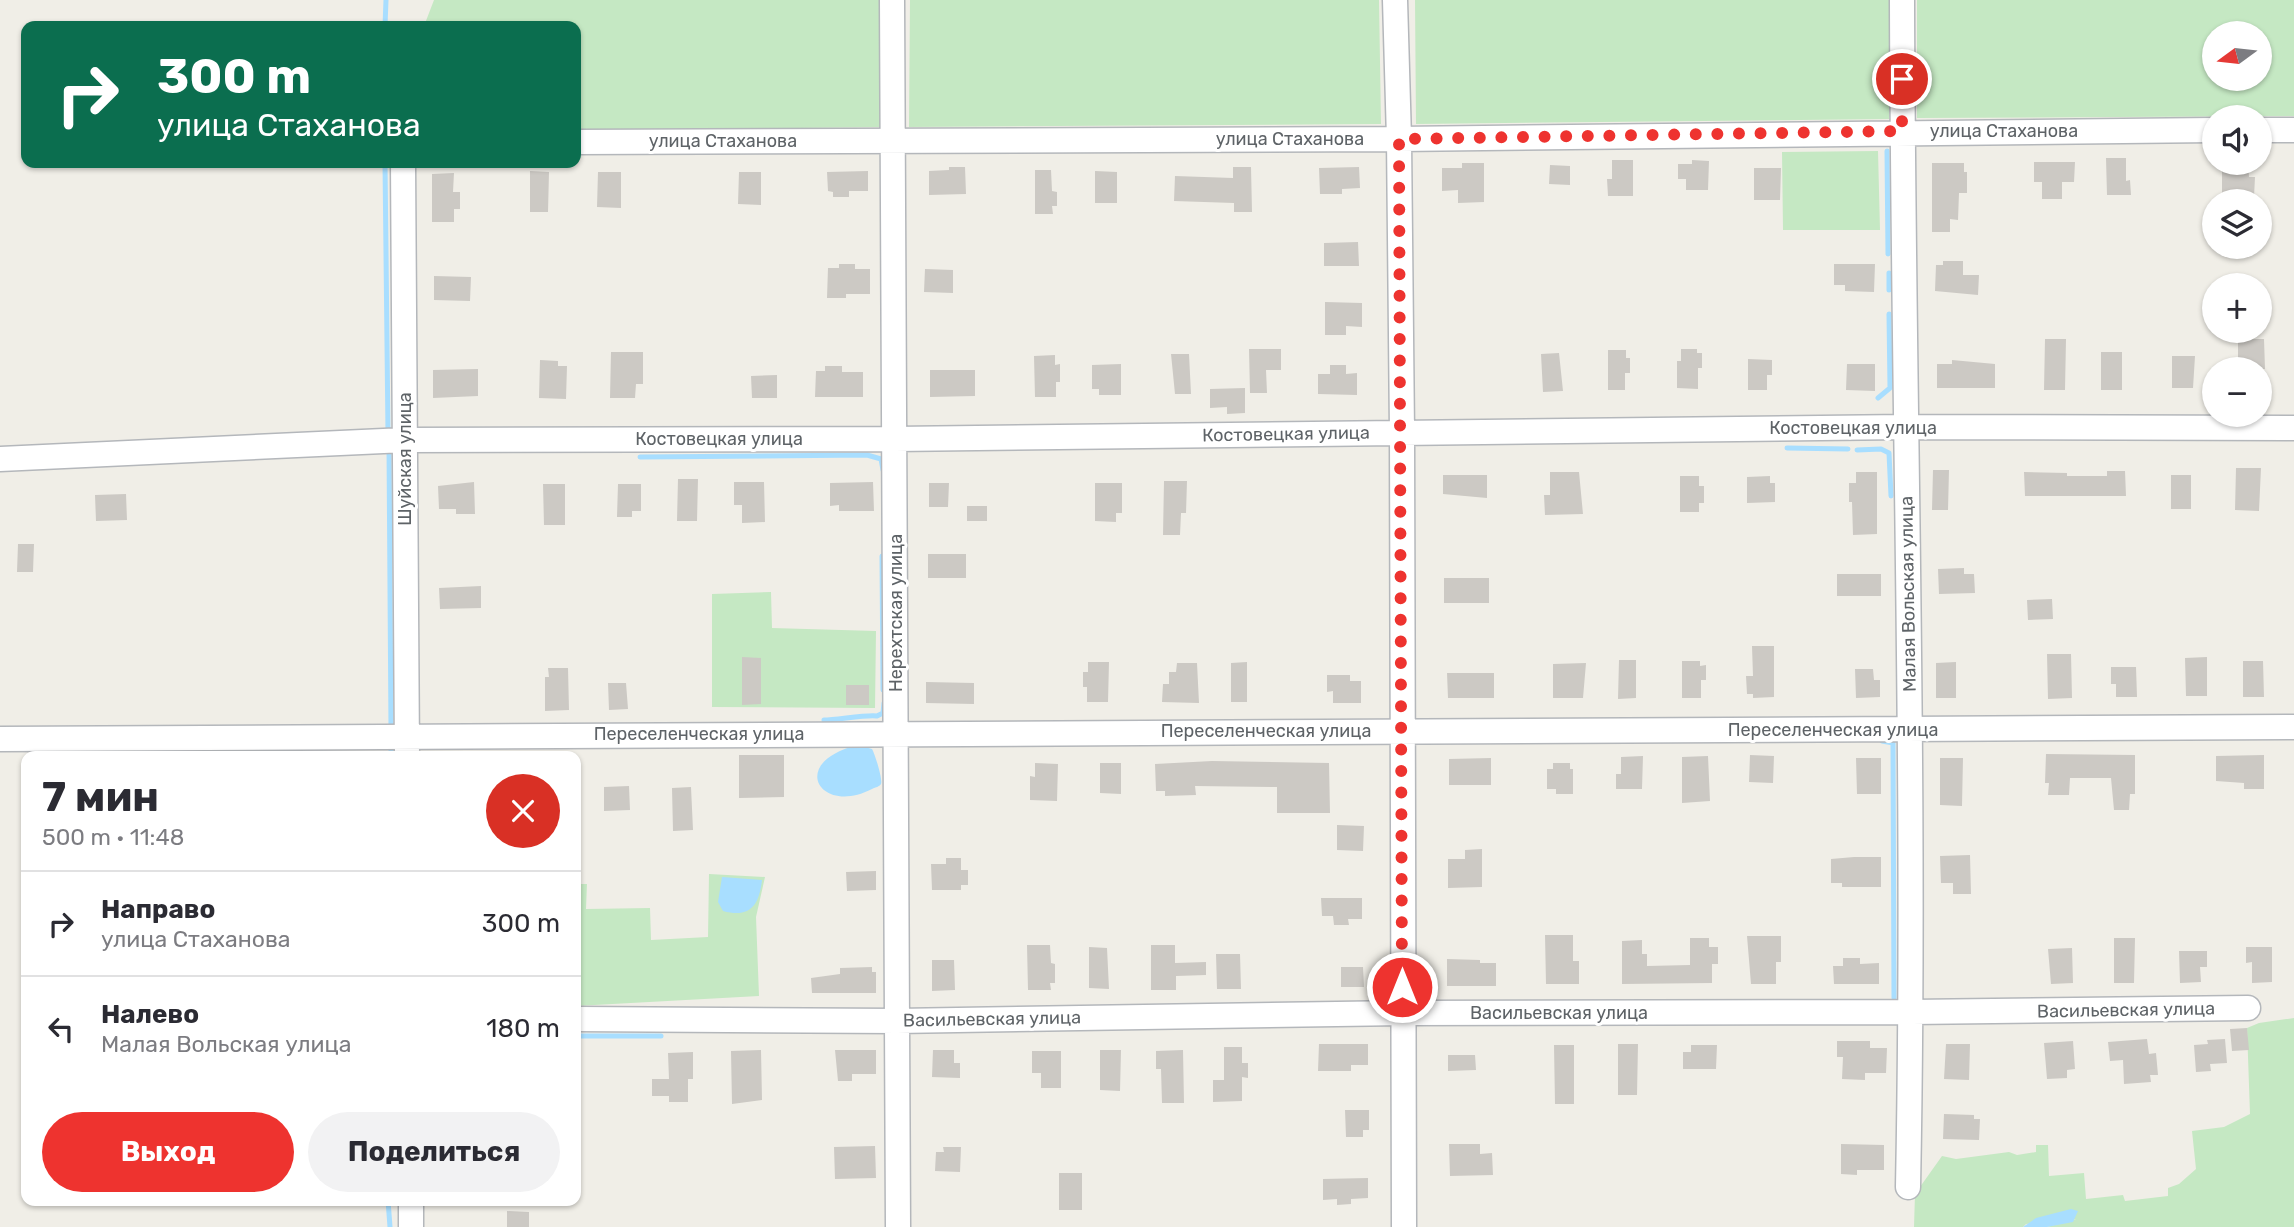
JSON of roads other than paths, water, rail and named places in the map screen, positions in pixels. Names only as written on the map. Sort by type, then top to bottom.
[{"type":"street","name":"Нерехтская улица","points":[[892,0],[898,1227]]},
{"type":"street","points":[[1395,0],[1402,432],[1404,1227]]},
{"type":"street","name":"Малая Вольская улица","points":[[1902,0],[1905,427],[1911,730],[1912,1012],[1908,1187]]},
{"type":"street","name":"улица Стаханова","points":[[581,142],[1399,139],[1902,131],[2202,130]]},
{"type":"street","points":[[2272,130],[2294,130]]},
{"type":"street","name":"Шуйская улица","points":[[399,741],[394,440],[403,168]]},
{"type":"street","name":"Костовецкая улица","points":[[0,459],[394,440],[895,439],[1905,427],[2294,428]]},
{"type":"street","name":"Переселенческая улица","points":[[0,739],[399,741],[897,733],[2294,727]]},
{"type":"street","name":"Васильевская улица","points":[[581,1019],[897,1021],[1402,1013],[2248,1008]]},
{"type":"street","points":[[411,1206],[411,1227]]},
{"type":"water","points":[[858,745],[872,749],[881,784],[854,796],[838,796],[826,791],[819,784],[818,774],[823,763],[836,753]]},
{"type":"water","points":[[722,877],[762,880],[755,904],[740,913],[723,911],[718,902]]},
{"type":"water","points":[[2071,1209],[2078,1211],[2073,1222],[2047,1227],[2023,1227],[2036,1218]]},
{"type":"waterway","points":[[385,21],[386,0]]},
{"type":"waterway","points":[[1887,151],[1888,254]]},
{"type":"waterway","points":[[385,168],[388,433]]},
{"type":"waterway","points":[[1889,273],[1889,290]]},
{"type":"waterway","points":[[1878,398],[1890,388],[1889,314]]},
{"type":"waterway","points":[[389,446],[391,730]]},
{"type":"waterway","points":[[1787,448],[1848,449]]},
{"type":"waterway","points":[[1857,450],[1881,449],[1889,453],[1891,496]]},
{"type":"waterway","points":[[640,457],[867,455],[881,459],[883,470]]},
{"type":"waterway","points":[[882,556],[883,690]]},
{"type":"waterway","points":[[824,720],[877,716],[883,713],[884,703]]},
{"type":"waterway","points":[[1882,741],[1893,743],[1894,998]]},
{"type":"waterway","points":[[391,743],[391,751]]},
{"type":"waterway","points":[[581,1036],[661,1036]]},
{"type":"waterway","points":[[388,1206],[390,1227]]}]
